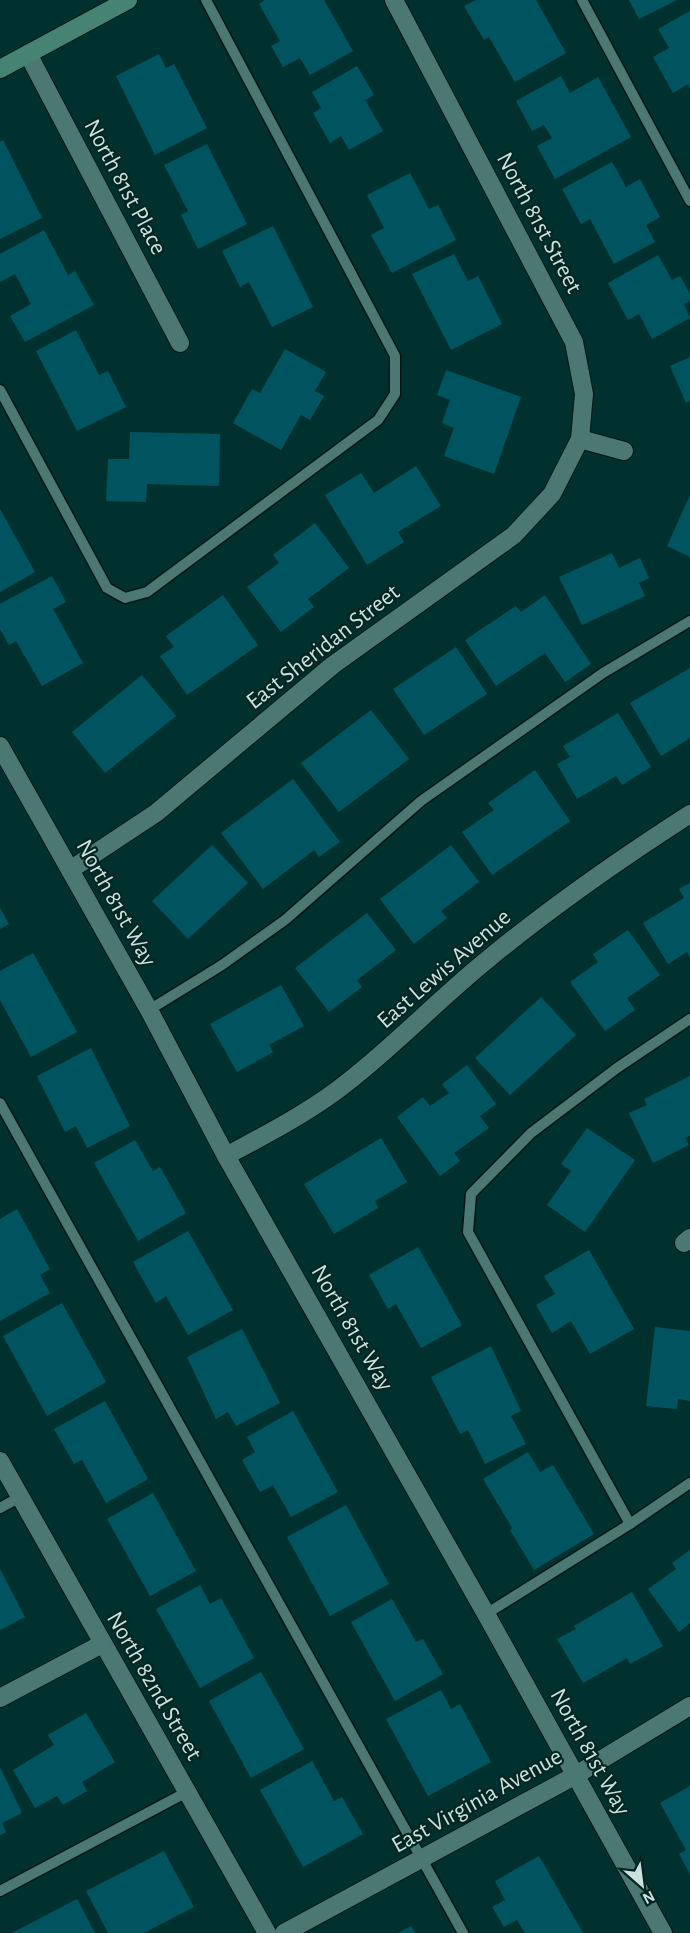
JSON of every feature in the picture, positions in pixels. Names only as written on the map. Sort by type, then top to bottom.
[{"type":"street","points":[[0,69],[128,0]]},
{"type":"street","name":"North 81st Street","points":[[394,0],[574,342],[584,394],[580,439]]},
{"type":"street","name":"North 81st Place","points":[[28,54],[180,343]]},
{"type":"street","points":[[580,439],[624,451]]},
{"type":"street","name":"East Sheridan Street","points":[[70,870],[156,813],[333,665],[514,535],[552,494],[580,439]]},
{"type":"street","name":"North 81st Way","points":[[0,746],[149,1010],[226,1156],[486,1614],[663,1933]]},
{"type":"street","name":"East Lewis Avenue","points":[[226,1156],[334,1092],[385,1051],[485,961],[529,926],[626,855],[690,814]]},
{"type":"street","name":"North 82nd Street","points":[[0,1461],[267,1933]]},
{"type":"street","points":[[0,1698],[102,1644]]},
{"type":"street","name":"East Virginia Avenue","points":[[284,1933],[576,1775],[690,1706]]},
{"type":"lane","points":[[0,390],[107,588],[125,598],[147,592],[378,420],[395,394],[395,356],[206,0]]},
{"type":"lane","points":[[582,0],[690,201]]},
{"type":"lane","points":[[149,1010],[222,965],[285,920],[421,801],[603,673],[690,621]]},
{"type":"lane","points":[[630,1524],[468,1232],[468,1213],[471,1194],[531,1133],[617,1068],[690,1019]]},
{"type":"lane","points":[[0,1103],[464,1933]]},
{"type":"lane","points":[[486,1614],[630,1524],[690,1483]]},
{"type":"lane","points":[[0,1508],[20,1497]]},
{"type":"lane","points":[[0,1891],[187,1792]]},
{"type":"building","points":[[265,0],[324,0],[353,51],[310,75],[300,58],[283,67],[271,46],[280,41],[259,4]]},
{"type":"building","points":[[476,0],[536,0],[566,53],[515,82],[489,37],[484,40],[464,6]]},
{"type":"building","points":[[629,0],[677,0],[639,19]]},
{"type":"building","points":[[690,11],[690,89],[688,84],[673,93],[653,57],[669,48],[658,29]]},
{"type":"building","points":[[159,54],[166,68],[174,64],[207,128],[155,155],[116,76]]},
{"type":"building","points":[[357,66],[374,95],[365,100],[383,131],[349,150],[341,136],[330,143],[313,113],[321,108],[312,92]]},
{"type":"building","points":[[561,76],[570,93],[598,77],[631,137],[555,179],[537,146],[552,138],[544,125],[532,131],[516,101]]},
{"type":"building","points":[[3,140],[42,218],[0,239],[0,142]]},
{"type":"building","points":[[207,144],[247,224],[198,249],[181,215],[188,211],[164,165]]},
{"type":"building","points":[[612,162],[626,187],[640,179],[660,217],[646,225],[655,242],[614,264],[590,219],[581,224],[562,189]]},
{"type":"building","points":[[410,173],[429,209],[438,205],[456,240],[392,273],[371,235],[384,228],[367,195]]},
{"type":"building","points":[[273,226],[313,307],[272,327],[249,282],[240,287],[222,251]]},
{"type":"building","points":[[44,230],[68,275],[75,271],[94,305],[25,342],[10,316],[31,304],[15,274],[0,282],[0,254]]},
{"type":"building","points":[[454,254],[468,281],[478,276],[502,324],[451,350],[412,274]]},
{"type":"building","points":[[658,255],[672,280],[680,276],[690,294],[690,301],[684,304],[690,318],[652,339],[639,314],[628,320],[608,283]]},
{"type":"building","points":[[76,330],[99,375],[108,371],[126,407],[77,431],[36,351]]},
{"type":"building","points":[[285,349],[326,372],[315,391],[324,396],[310,420],[301,415],[281,450],[233,423],[252,389],[260,393]]},
{"type":"building","points":[[690,357],[690,401],[686,403],[670,366]]},
{"type":"building","points":[[446,370],[521,397],[494,474],[444,456],[454,428],[442,423],[450,400],[437,395]]},
{"type":"building","points":[[130,432],[220,434],[219,486],[147,484],[146,502],[106,501],[108,459],[129,459]]},
{"type":"building","points":[[416,466],[441,506],[398,532],[404,542],[367,565],[325,495],[361,473],[374,493]]},
{"type":"building","points":[[690,495],[690,557],[667,546]]},
{"type":"building","points":[[0,509],[35,572],[0,592]]},
{"type":"building","points":[[315,523],[349,568],[308,599],[314,607],[281,632],[247,587],[279,563],[273,555]]},
{"type":"building","points":[[612,553],[619,568],[640,558],[649,578],[639,583],[645,596],[582,625],[559,577]]},
{"type":"building","points":[[52,576],[66,602],[53,609],[83,663],[42,686],[16,641],[9,645],[0,629],[0,604]]},
{"type":"building","points":[[223,595],[258,645],[187,695],[160,656],[174,647],[166,636]]},
{"type":"building","points":[[545,595],[591,664],[565,682],[545,653],[496,686],[465,640],[516,606],[521,612]]},
{"type":"building","points":[[456,647],[487,694],[424,735],[393,689]]},
{"type":"building","points":[[690,668],[690,738],[661,756],[630,703]]},
{"type":"building","points":[[142,675],[176,716],[105,773],[72,732]]},
{"type":"building","points":[[371,710],[409,759],[339,812],[301,763]]},
{"type":"building","points":[[618,713],[651,767],[622,785],[616,776],[577,799],[557,764],[570,757],[563,746]]},
{"type":"building","points":[[535,770],[570,821],[492,875],[462,832],[494,810],[488,803]]},
{"type":"building","points":[[293,779],[340,842],[319,857],[314,850],[263,889],[221,833]]},
{"type":"building","points":[[212,845],[248,883],[188,939],[152,901]]},
{"type":"building","points":[[451,845],[479,882],[441,911],[447,918],[414,944],[380,899]]},
{"type":"building","points":[[690,883],[690,957],[687,952],[668,964],[643,923],[684,898],[679,889]]},
{"type":"building","points":[[0,908],[9,924],[0,929]]},
{"type":"building","points":[[367,913],[396,950],[357,980],[362,987],[329,1012],[295,968]]},
{"type":"building","points":[[628,930],[660,975],[627,998],[635,1010],[605,1031],[570,982],[598,962],[593,954]]},
{"type":"building","points":[[33,953],[77,1032],[31,1057],[0,1000],[0,971]]},
{"type":"building","points":[[281,985],[304,1026],[269,1045],[273,1052],[237,1072],[210,1024]]},
{"type":"building","points":[[541,997],[576,1035],[510,1095],[475,1058]]},
{"type":"building","points":[[91,1048],[130,1126],[87,1148],[76,1126],[65,1132],[37,1076]]},
{"type":"building","points":[[467,1065],[496,1104],[480,1116],[489,1128],[454,1153],[460,1161],[440,1176],[397,1117],[423,1097],[430,1106],[449,1093],[442,1084]]},
{"type":"building","points":[[690,1076],[690,1136],[685,1138],[689,1145],[653,1163],[629,1113],[647,1105],[644,1099]]},
{"type":"building","points":[[587,1128],[635,1160],[585,1232],[547,1205],[571,1171],[561,1164]]},
{"type":"building","points":[[381,1138],[407,1182],[375,1201],[378,1208],[334,1234],[304,1184]]},
{"type":"building","points":[[135,1140],[153,1171],[160,1167],[186,1213],[138,1241],[94,1163]]},
{"type":"building","points":[[17,1209],[50,1269],[40,1275],[50,1293],[0,1321],[0,1219]]},
{"type":"building","points":[[188,1231],[233,1310],[188,1335],[166,1296],[156,1303],[133,1262]]},
{"type":"building","points":[[418,1247],[462,1325],[421,1348],[396,1304],[388,1309],[369,1275]]},
{"type":"building","points":[[589,1250],[634,1329],[590,1354],[571,1321],[552,1333],[536,1305],[555,1294],[544,1276]]},
{"type":"building","points":[[62,1303],[106,1382],[47,1416],[3,1336]]},
{"type":"building","points":[[655,1327],[690,1331],[690,1401],[678,1399],[677,1409],[646,1406]]},
{"type":"building","points":[[242,1329],[280,1403],[236,1426],[228,1412],[216,1419],[187,1357]]},
{"type":"building","points":[[491,1346],[521,1411],[511,1416],[526,1444],[485,1464],[468,1430],[460,1434],[431,1377]]},
{"type":"building","points":[[105,1401],[148,1479],[106,1503],[82,1460],[74,1464],[54,1429]]},
{"type":"building","points":[[293,1411],[338,1492],[291,1517],[273,1485],[260,1492],[242,1460],[255,1452],[247,1437]]},
{"type":"building","points":[[528,1452],[540,1472],[553,1465],[594,1534],[534,1570],[483,1479]]},
{"type":"building","points":[[153,1493],[196,1571],[150,1596],[107,1519]]},
{"type":"building","points":[[346,1505],[389,1584],[330,1616],[287,1537]]},
{"type":"building","points":[[690,1550],[690,1623],[679,1632],[648,1589],[676,1569],[672,1563]]},
{"type":"building","points":[[0,1569],[25,1617],[0,1630]]},
{"type":"building","points":[[200,1585],[210,1604],[221,1598],[254,1658],[200,1688],[156,1609]]},
{"type":"building","points":[[632,1592],[663,1646],[630,1664],[627,1658],[583,1683],[557,1639],[576,1629],[574,1626]]},
{"type":"building","points":[[392,1599],[416,1642],[423,1639],[443,1674],[395,1701],[351,1622]]},
{"type":"building","points":[[261,1672],[304,1749],[251,1778],[209,1701]]},
{"type":"building","points":[[441,1690],[451,1709],[460,1704],[491,1762],[428,1796],[386,1719]]},
{"type":"building","points":[[86,1713],[115,1762],[82,1782],[87,1791],[63,1805],[57,1796],[35,1808],[13,1770],[54,1745],[48,1735]]},
{"type":"building","points":[[312,1761],[334,1801],[342,1797],[363,1834],[303,1867],[260,1790]]},
{"type":"building","points":[[0,1767],[22,1813],[2,1823],[6,1832],[0,1835]]},
{"type":"building","points":[[690,1786],[690,1874],[679,1854],[686,1850],[660,1803]]},
{"type":"building","points":[[164,1851],[194,1907],[144,1933],[108,1933],[86,1891]]},
{"type":"building","points":[[539,1856],[583,1933],[525,1933],[517,1920],[504,1927],[492,1907],[505,1900],[495,1881]]},
{"type":"building","points":[[77,1899],[95,1933],[12,1933]]},
{"type":"building","points":[[411,1926],[415,1933],[398,1933]]}]
